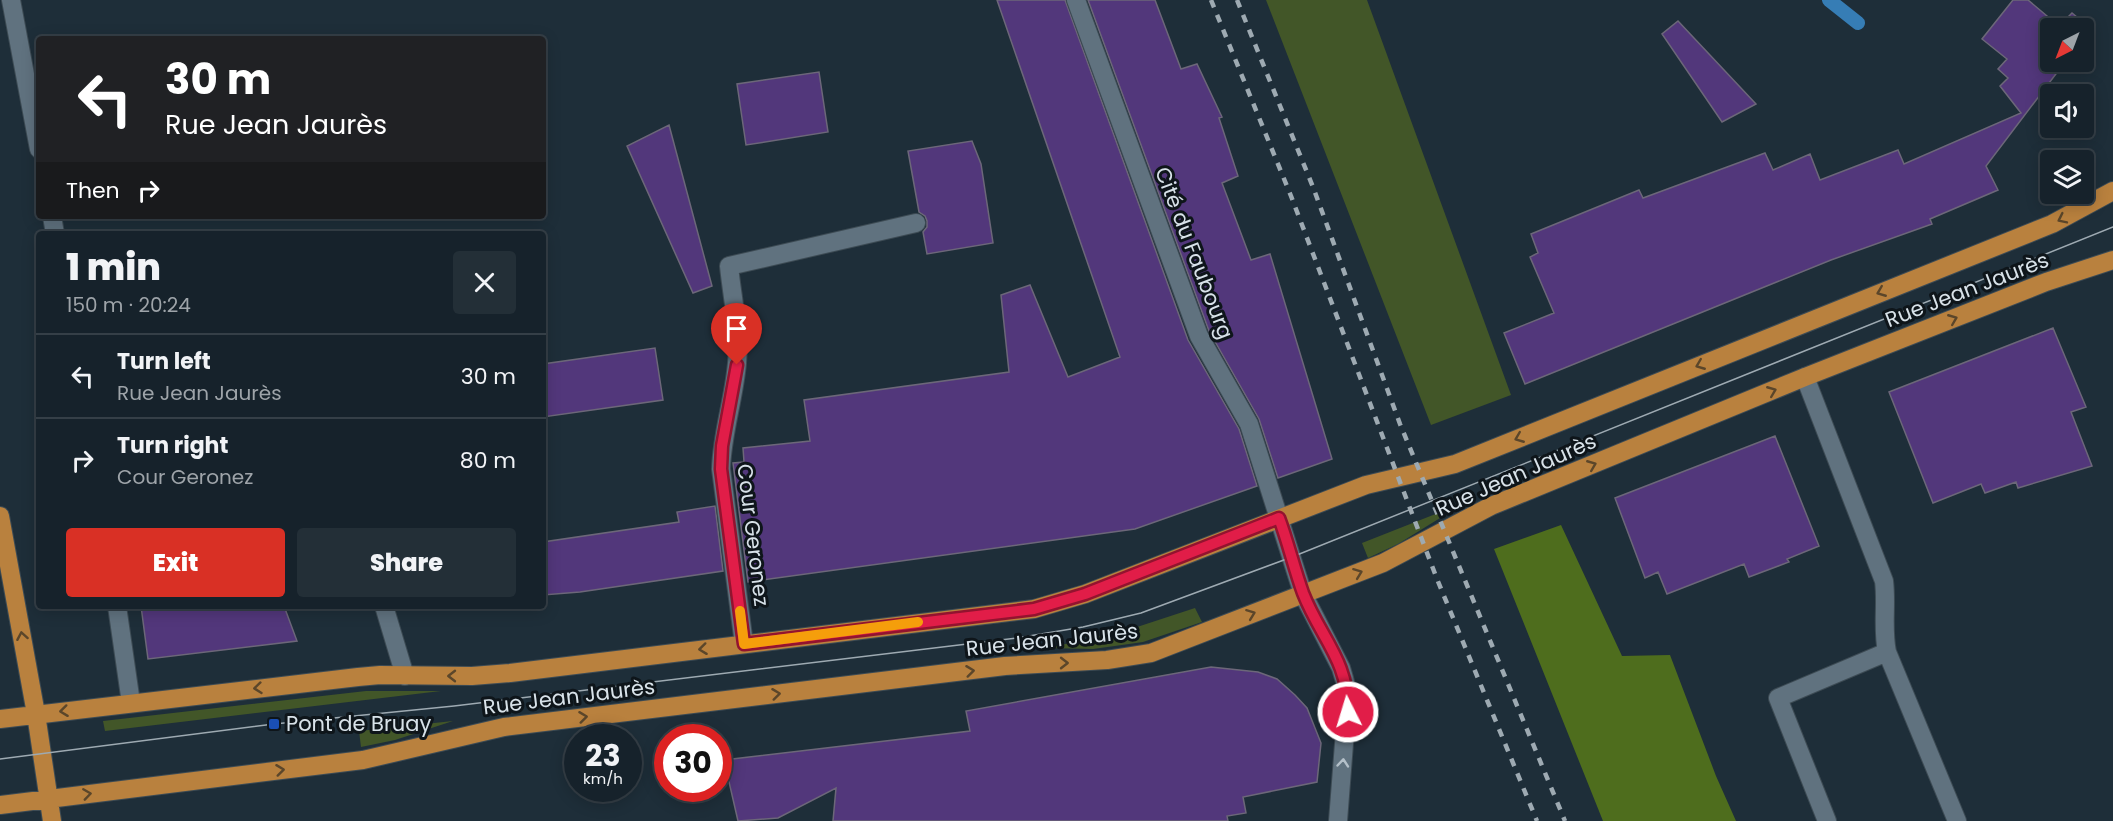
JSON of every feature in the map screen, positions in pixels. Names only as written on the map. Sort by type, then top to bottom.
[{"type":"main road","name":"Rue Jean Jaurès","points":[[7,718],[380,675],[472,676],[510,673],[1034,609],[1085,594],[1366,485],[1466,459],[2052,224],[2113,191]]},
{"type":"main road","name":"Rue Jean Jaurès","points":[[0,805],[363,760],[504,727],[1005,666],[1072,663],[1151,653],[1383,563],[1491,506],[1805,377],[2046,282],[2113,260]]},
{"type":"main road","points":[[0,516],[36,714],[52,821]]},
{"type":"street","points":[[10,0],[36,134]]},
{"type":"street","name":"Cité du Faubourg","points":[[1076,0],[1199,336],[1249,424],[1303,594],[1337,659],[1348,692],[1338,821]]},
{"type":"street","name":"Cour Geronez","points":[[744,644],[721,469],[722,446],[738,352],[729,266],[916,223]]},
{"type":"street","points":[[1805,377],[1884,580],[1886,596],[1884,632],[1887,652],[1957,821]]},
{"type":"street","points":[[117,609],[130,703]]},
{"type":"street","points":[[385,609],[405,676]]},
{"type":"street","points":[[1827,821],[1778,698],[1887,652]]},
{"type":"green space","points":[[1266,0],[1367,0],[1511,395],[1431,425]]},
{"type":"green space","points":[[1466,502],[1398,544],[1368,558],[1362,543]]},
{"type":"green space","points":[[1561,525],[1622,656],[1670,655],[1716,776],[1736,821],[1603,821],[1494,549]]},
{"type":"green space","points":[[1195,608],[1202,622],[1143,642],[1093,649],[1048,648],[1134,628]]},
{"type":"green space","points":[[366,691],[441,691],[105,731],[103,721]]},
{"type":"green space","points":[[453,721],[395,740],[361,747],[359,731]]},
{"type":"building","points":[[997,0],[1065,0],[1188,340],[1239,429],[1257,486],[1135,529],[748,582],[733,463],[744,462],[743,448],[810,441],[804,400],[1009,372],[1001,295],[1030,285],[1068,377],[1120,357]]},
{"type":"building","points":[[1088,0],[1155,0],[1181,69],[1197,64],[1222,117],[1219,118],[1238,176],[1222,183],[1251,260],[1270,254],[1332,459],[1278,478],[1259,419],[1209,331]]},
{"type":"building","points":[[2013,0],[2028,0],[2049,18],[2040,18],[2040,72],[2057,72],[2048,84],[2040,84],[2040,95],[1986,166],[1998,190],[1930,219],[1932,224],[1831,260],[1525,384],[1504,333],[1554,313],[1530,257],[1538,253],[1531,234],[1639,190],[1643,198],[1765,153],[1773,170],[1810,154],[1820,180],[1898,150],[1904,164],[2021,113],[2000,86],[2008,78],[1998,69],[2007,59],[1982,39]]},
{"type":"building","points":[[2072,13],[2078,18],[2067,18]]},
{"type":"building","points":[[1678,21],[1756,104],[1722,122],[1662,34]]},
{"type":"building","points":[[819,72],[828,132],[746,145],[737,84]]},
{"type":"building","points":[[669,125],[712,286],[693,293],[627,146]]},
{"type":"building","points":[[972,141],[981,164],[993,243],[927,254],[923,232],[927,227],[927,221],[925,216],[919,212],[908,151]]},
{"type":"building","points":[[2053,328],[2086,407],[2071,412],[2092,466],[2018,488],[2016,482],[1985,493],[1981,484],[1933,503],[1889,392]]},
{"type":"building","points":[[655,348],[663,400],[546,417],[546,364]]},
{"type":"building","points":[[1775,436],[1819,546],[1787,559],[1789,562],[1749,577],[1744,564],[1667,594],[1658,572],[1645,578],[1615,498]]},
{"type":"building","points":[[715,506],[723,571],[546,595],[546,542],[679,522],[677,512]]},
{"type":"building","points":[[141,609],[285,609],[297,641],[148,659]]},
{"type":"building","points":[[1211,667],[1258,672],[1277,679],[1307,708],[1321,743],[1317,782],[1243,797],[1246,813],[1227,816],[1228,821],[833,821],[836,788],[778,818],[738,821],[732,795],[732,759],[970,731],[966,711]]},
{"type":"waterway","points":[[1829,0],[1858,23]]},
{"type":"tram line","points":[[0,759],[274,724],[454,706],[1017,638],[1083,627],[1141,613],[1292,557],[2113,227]]},
{"type":"railway","points":[[1211,0],[1291,196],[1437,579],[1537,821]]},
{"type":"railway","points":[[1237,0],[1313,187],[1400,424],[1565,821]]},
{"type":"slow traffic","points":[[740,611],[744,644],[918,622]]},
{"type":"place","name":"Pont de Bruay","points":[[274,724]]},
{"type":"route","points":[[737,365],[722,446],[721,469],[744,644],[969,615],[1034,609],[1085,594],[1279,518],[1303,594],[1341,668],[1348,692],[1348,712]]}]
